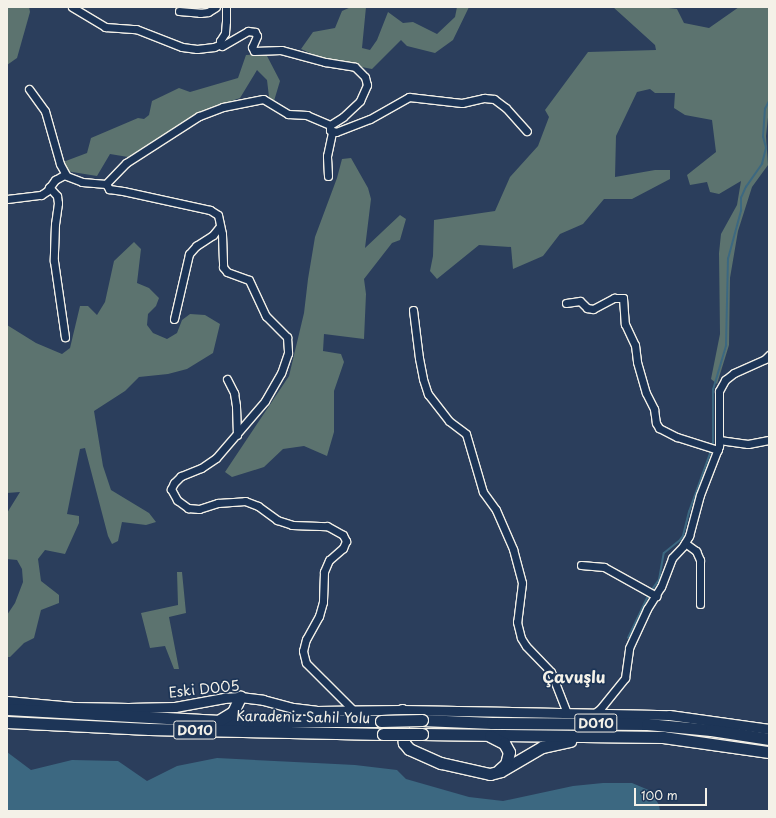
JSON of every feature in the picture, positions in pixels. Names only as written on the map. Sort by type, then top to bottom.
[{"type":"highway","points":[[220,721],[234,712],[240,699]]},
{"type":"highway","points":[[240,699],[246,714],[260,722]]},
{"type":"highway","name":"Karadeniz Sahil Yolu","points":[[7,709],[220,721]]},
{"type":"highway","points":[[402,710],[404,742],[409,750],[441,763],[490,774],[501,771],[542,747],[559,742],[604,736]]},
{"type":"highway","name":"D010","points":[[220,721],[422,720],[492,723],[647,724],[711,730],[769,739]]},
{"type":"highway","name":"Karadeniz Sahil Yolu","points":[[7,722],[149,730],[383,734],[485,734]]},
{"type":"highway","points":[[485,734],[504,743],[509,752],[506,764],[501,769],[490,774]]},
{"type":"highway","name":"D010","points":[[485,734],[663,737],[768,752]]},
{"type":"main road","name":"Eski D005","points":[[7,701],[73,707],[135,708],[175,707],[224,698],[264,700],[305,710],[354,712],[402,710],[669,715],[769,729]]},
{"type":"street","points":[[72,7],[105,27],[136,29],[182,47],[197,49],[214,47],[221,44],[222,46],[248,31],[255,32],[257,36],[252,47],[254,52],[281,50],[325,62],[355,67],[365,77],[367,85],[360,101],[331,128],[327,156],[328,176]]},
{"type":"street","points":[[179,11],[200,13],[208,12],[216,7]]},
{"type":"street","points":[[221,44],[226,27],[226,7]]},
{"type":"street","points":[[29,89],[45,111],[60,164],[66,175]]},
{"type":"street","points":[[7,199],[41,195],[59,176],[66,175],[82,182],[106,184],[126,163],[199,116],[223,107],[263,100],[288,114],[306,116],[331,128],[370,119],[409,97],[462,103],[484,98],[494,99],[506,108],[527,131]]},
{"type":"street","points":[[106,184],[109,189],[123,190],[210,210],[218,215],[222,267],[227,272],[248,280],[266,316],[287,337],[288,353],[281,373],[265,401],[216,458],[201,468],[181,476],[174,483],[171,489],[177,500],[188,508],[199,509],[218,503],[245,501],[258,506],[277,520],[292,525],[327,526],[343,535],[346,541],[343,548],[329,560],[324,572],[323,602],[319,616],[306,639],[303,651],[306,663],[354,712]]},
{"type":"street","points":[[49,187],[57,196],[58,203],[55,224],[54,261],[65,337]]},
{"type":"street","points":[[174,319],[189,254],[196,246],[213,235],[220,226]]},
{"type":"street","points":[[566,303],[580,301],[587,308],[593,309],[614,298],[623,298],[625,324],[635,345],[639,368],[646,393],[654,409],[656,423],[659,428],[677,437],[718,450]]},
{"type":"street","points":[[414,310],[418,358],[428,394],[449,421],[466,434],[483,492],[496,510],[513,549],[522,583],[517,622],[521,638],[526,646],[551,672],[567,713]]},
{"type":"street","points":[[593,714],[600,709],[625,678],[628,648],[656,596],[672,558],[684,543],[718,450],[719,391],[725,380],[734,373],[765,359],[769,355]]},
{"type":"street","points":[[227,379],[234,393],[237,435]]},
{"type":"street","points":[[719,440],[748,444],[769,440]]},
{"type":"street","points":[[684,543],[696,551],[700,560],[700,604]]},
{"type":"street","points":[[581,565],[604,567],[656,596]]},
{"type":"green space","points":[[7,7],[29,7],[30,12],[17,58],[7,65]]},
{"type":"green space","points":[[351,7],[366,7],[362,48],[370,50],[377,40],[388,12],[403,23],[413,22],[437,34],[455,17],[457,7],[469,7],[453,40],[435,53],[407,46],[401,40],[372,69],[325,60],[301,49],[313,32],[335,28],[342,11]]},
{"type":"green space","points":[[613,7],[661,7],[677,9],[684,23],[709,28],[739,7],[769,7],[769,108],[766,136],[768,165],[752,187],[738,231],[730,278],[729,345],[717,384],[711,379],[720,334],[719,253],[721,234],[737,205],[741,181],[719,194],[710,192],[707,182],[690,185],[687,175],[716,152],[712,120],[685,115],[674,108],[675,93],[655,93],[650,89],[637,92],[616,136],[615,177],[655,170],[670,170],[670,179],[632,199],[604,199],[583,224],[560,234],[543,256],[513,269],[511,247],[479,245],[437,279],[430,271],[433,256],[434,220],[495,211],[510,177],[538,146],[549,117],[545,110],[588,52],[656,50],[655,45]]},
{"type":"green space","points":[[266,54],[280,81],[274,101],[269,97],[267,80],[257,70],[240,98],[202,111],[128,157],[110,154],[97,176],[66,171],[63,162],[87,153],[91,138],[138,118],[144,119],[149,115],[152,101],[179,88],[190,92],[238,78],[246,55]]},
{"type":"green space","points":[[351,158],[368,188],[371,199],[365,248],[400,215],[406,219],[400,240],[392,243],[364,279],[366,294],[364,339],[324,334],[323,351],[341,354],[344,362],[334,391],[334,432],[327,456],[304,446],[283,449],[264,467],[232,477],[225,472],[289,376],[304,313],[315,237],[337,178],[342,159]]},
{"type":"green space","points":[[134,242],[141,249],[137,283],[149,288],[159,298],[156,306],[148,314],[147,325],[153,333],[167,339],[177,333],[182,320],[190,314],[205,315],[220,324],[213,353],[187,369],[168,374],[139,377],[125,391],[94,411],[103,466],[111,490],[149,513],[156,522],[146,525],[122,522],[118,541],[112,544],[108,536],[85,448],[80,449],[67,514],[79,516],[79,523],[65,554],[45,550],[38,559],[41,581],[59,595],[59,603],[41,610],[34,638],[24,643],[10,657],[7,657],[7,615],[15,603],[23,582],[22,569],[17,560],[7,559],[7,513],[20,492],[7,493],[7,325],[36,343],[62,354],[70,348],[80,306],[88,306],[97,315],[105,302],[114,261]]},
{"type":"green space","points":[[177,572],[182,572],[186,613],[169,617],[179,669],[174,669],[165,646],[150,648],[141,613],[178,605]]},
{"type":"water","points":[[7,752],[31,770],[72,760],[118,761],[147,781],[177,766],[217,758],[355,765],[397,770],[406,779],[469,797],[503,801],[573,786],[603,783],[632,783],[651,791],[659,805],[660,811],[7,811]]},
{"type":"waterway","points":[[713,446],[713,390],[726,346],[728,259],[741,211],[741,198],[746,187],[762,164],[766,148],[763,137],[765,109],[769,101]]},
{"type":"waterway","points":[[651,591],[659,580],[664,553],[683,536],[689,512],[711,451]]},
{"type":"waterway","points":[[628,638],[649,594]]},
{"type":"district","name":"Çavuşlu","points":[[574,676]]}]
